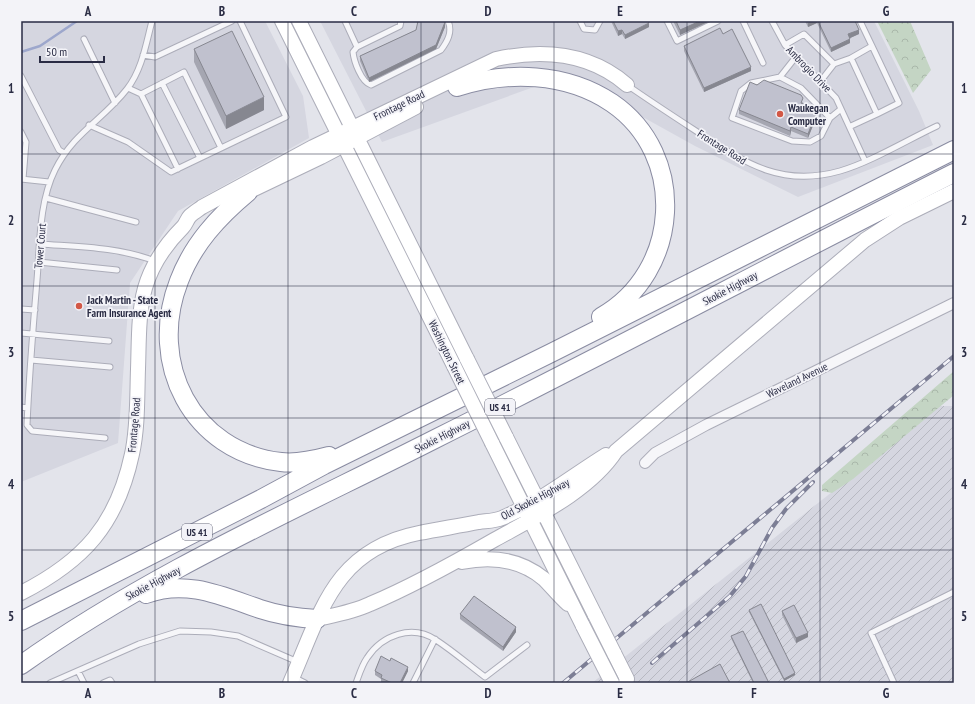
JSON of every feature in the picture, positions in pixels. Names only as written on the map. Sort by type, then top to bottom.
[{"type":"highway","points":[[457,87],[476,81],[510,77],[531,77],[573,84],[597,94],[619,108],[643,135],[659,167],[665,199],[665,224],[660,246],[654,262],[636,290],[612,311],[488,383]]},
{"type":"highway","name":"Skokie Highway","points":[[21,621],[488,383],[551,354],[954,150]]},
{"type":"highway","name":"Skokie Highway","points":[[21,665],[48,646],[118,602],[211,552],[647,332],[745,279],[954,173]]},
{"type":"highway","points":[[248,192],[207,232],[188,261],[178,282],[171,311],[169,330],[170,355],[180,390],[196,416],[214,435],[240,451],[261,458],[283,462],[311,461],[335,455],[372,442]]},
{"type":"highway","points":[[48,646],[71,638],[115,610],[147,594],[177,588],[191,588],[211,591],[261,609],[299,618],[317,619]]},
{"type":"main road","name":"Washington Street","points":[[282,21],[612,683]]},
{"type":"main road","name":"Washington Street","points":[[299,21],[544,512],[625,678]]},
{"type":"main road","name":"Frontage Road","points":[[355,133],[438,87],[496,59],[517,54],[538,54],[578,59],[613,73],[628,85]]},
{"type":"main road","name":"Frontage Road","points":[[21,593],[62,569],[82,553],[100,530],[122,489],[133,453],[140,310],[146,287],[156,262],[166,245],[185,225],[189,217],[202,207],[490,70],[517,63],[546,61],[567,63],[587,69],[615,82],[628,85]]},
{"type":"main road","name":"Frontage Road","points":[[185,225],[191,224],[217,206],[248,192],[341,140]]},
{"type":"main road","points":[[616,452],[865,240],[899,218],[954,191]]},
{"type":"main road","name":"Old Skokie Highway","points":[[296,681],[299,663],[317,619],[332,589],[342,574],[359,559],[374,549],[403,537],[501,518],[570,480],[605,455],[616,452]]},
{"type":"main road","name":"Old Skokie Highway","points":[[544,512],[577,490],[609,462],[616,452]]},
{"type":"main road","points":[[317,619],[345,613],[370,604],[452,564],[544,512]]},
{"type":"main road","points":[[452,564],[488,559],[521,564],[544,579],[577,613]]},
{"type":"street","name":"Waveland Avenue","points":[[645,463],[655,453],[706,425],[954,303]]},
{"type":"lane","name":"Tower Court","points":[[105,438],[32,432],[27,425],[40,244],[49,182],[64,153],[89,125],[115,103],[128,88],[136,74],[143,55],[152,21]]},
{"type":"lane","points":[[143,55],[155,57],[232,21]]},
{"type":"lane","points":[[89,125],[128,142],[171,172],[286,117],[240,21]]},
{"type":"lane","points":[[344,21],[357,47]]},
{"type":"lane","points":[[401,21],[400,26],[357,47],[353,52],[353,57],[364,81],[371,85],[441,50],[448,40],[450,25],[448,21]]},
{"type":"lane","points":[[580,21],[584,29],[595,30],[600,21]]},
{"type":"lane","points":[[667,21],[677,41],[718,21]]},
{"type":"lane","points":[[743,21],[763,63]]},
{"type":"lane","name":"Ambrogio Drive","points":[[772,21],[785,45],[795,58],[836,98],[865,161]]},
{"type":"lane","points":[[850,126],[899,103],[860,21]]},
{"type":"lane","points":[[785,45],[804,34],[834,64]]},
{"type":"lane","points":[[84,39],[115,103]]},
{"type":"lane","points":[[820,82],[834,64],[851,58],[872,46]]},
{"type":"lane","points":[[795,58],[780,76],[751,83],[741,91],[732,118],[792,141],[810,142],[821,136],[830,118],[841,109]]},
{"type":"lane","points":[[851,58],[877,114]]},
{"type":"lane","points":[[141,94],[184,72],[221,148]]},
{"type":"lane","points":[[21,76],[59,150],[64,153]]},
{"type":"lane","points":[[780,76],[801,88],[830,118]]},
{"type":"lane","points":[[162,83],[200,158]]},
{"type":"lane","name":"Frontage Road","points":[[628,85],[740,160],[775,173],[811,176],[841,171],[865,161],[936,126]]},
{"type":"lane","points":[[128,88],[141,94],[178,169]]},
{"type":"lane","points":[[21,132],[26,142],[22,179],[49,182]]},
{"type":"lane","points":[[46,198],[136,222]]},
{"type":"lane","points":[[40,244],[120,250],[133,253],[156,262]]},
{"type":"lane","points":[[39,262],[117,270]]},
{"type":"lane","points":[[21,309],[35,310]]},
{"type":"lane","points":[[21,333],[109,341]]},
{"type":"lane","points":[[31,360],[110,367]]},
{"type":"lane","points":[[21,407],[28,408]]},
{"type":"lane","points":[[894,683],[870,633],[954,592]]},
{"type":"lane","points":[[50,683],[139,644],[180,631],[211,632],[238,636],[299,663]]},
{"type":"lane","points":[[356,683],[366,658],[381,642],[398,634],[418,633],[435,639],[485,678],[527,645]]},
{"type":"lane","points":[[414,683],[435,639]]},
{"type":"lane","points":[[78,671],[84,683]]},
{"type":"lane","points":[[103,683],[110,680],[112,683]]},
{"type":"shaded area","points":[[21,21],[265,21],[303,96],[309,138],[178,211],[130,283],[118,443],[21,482]]},
{"type":"shaded area","points":[[320,21],[874,21],[919,111],[933,145],[798,197],[695,146],[567,75],[382,142]]},
{"type":"shaded area","points":[[940,406],[954,406],[954,683],[592,683]]},
{"type":"green space","points":[[877,21],[910,21],[931,70],[913,93]]},
{"type":"green space","points":[[954,371],[954,395],[853,479],[832,493],[822,491],[822,485]]},
{"type":"building","points":[[418,21],[445,21],[436,45],[369,78],[360,56],[416,30]]},
{"type":"building","points":[[613,21],[648,21],[649,23],[625,35],[622,30],[618,31]]},
{"type":"building","points":[[676,21],[700,21],[680,30]]},
{"type":"building","points":[[818,21],[855,21],[859,30],[848,34],[850,39],[831,48]]},
{"type":"building","points":[[720,28],[723,34],[732,29],[751,67],[704,88],[684,46]]},
{"type":"building","points":[[232,31],[264,97],[226,116],[194,49]]},
{"type":"building","points":[[764,80],[801,95],[803,98],[801,103],[815,109],[816,113],[808,134],[791,127],[790,131],[739,110],[750,82],[757,85]]},
{"type":"building","points":[[474,596],[516,627],[503,647],[460,614]]},
{"type":"building","points":[[761,604],[795,673],[784,679],[749,610]]},
{"type":"building","points":[[794,605],[808,633],[796,638],[782,611]]},
{"type":"building","points":[[743,631],[769,683],[754,683],[731,636]]},
{"type":"building","points":[[381,656],[390,661],[391,658],[408,667],[400,683],[392,683],[381,678],[382,675],[375,671]]},
{"type":"building","points":[[720,664],[730,683],[686,683]]},
{"type":"waterway","points":[[21,52],[40,46],[77,21]]},
{"type":"railway","points":[[563,683],[954,356]]},
{"type":"railway","points":[[652,663],[730,596],[746,576],[772,528],[786,509],[813,482]]},
{"type":"place","name":"Waukegan Computer","points":[[780,114]]},
{"type":"place","name":"Jack Martin - State Farm Insurance Agent","points":[[79,306]]}]
